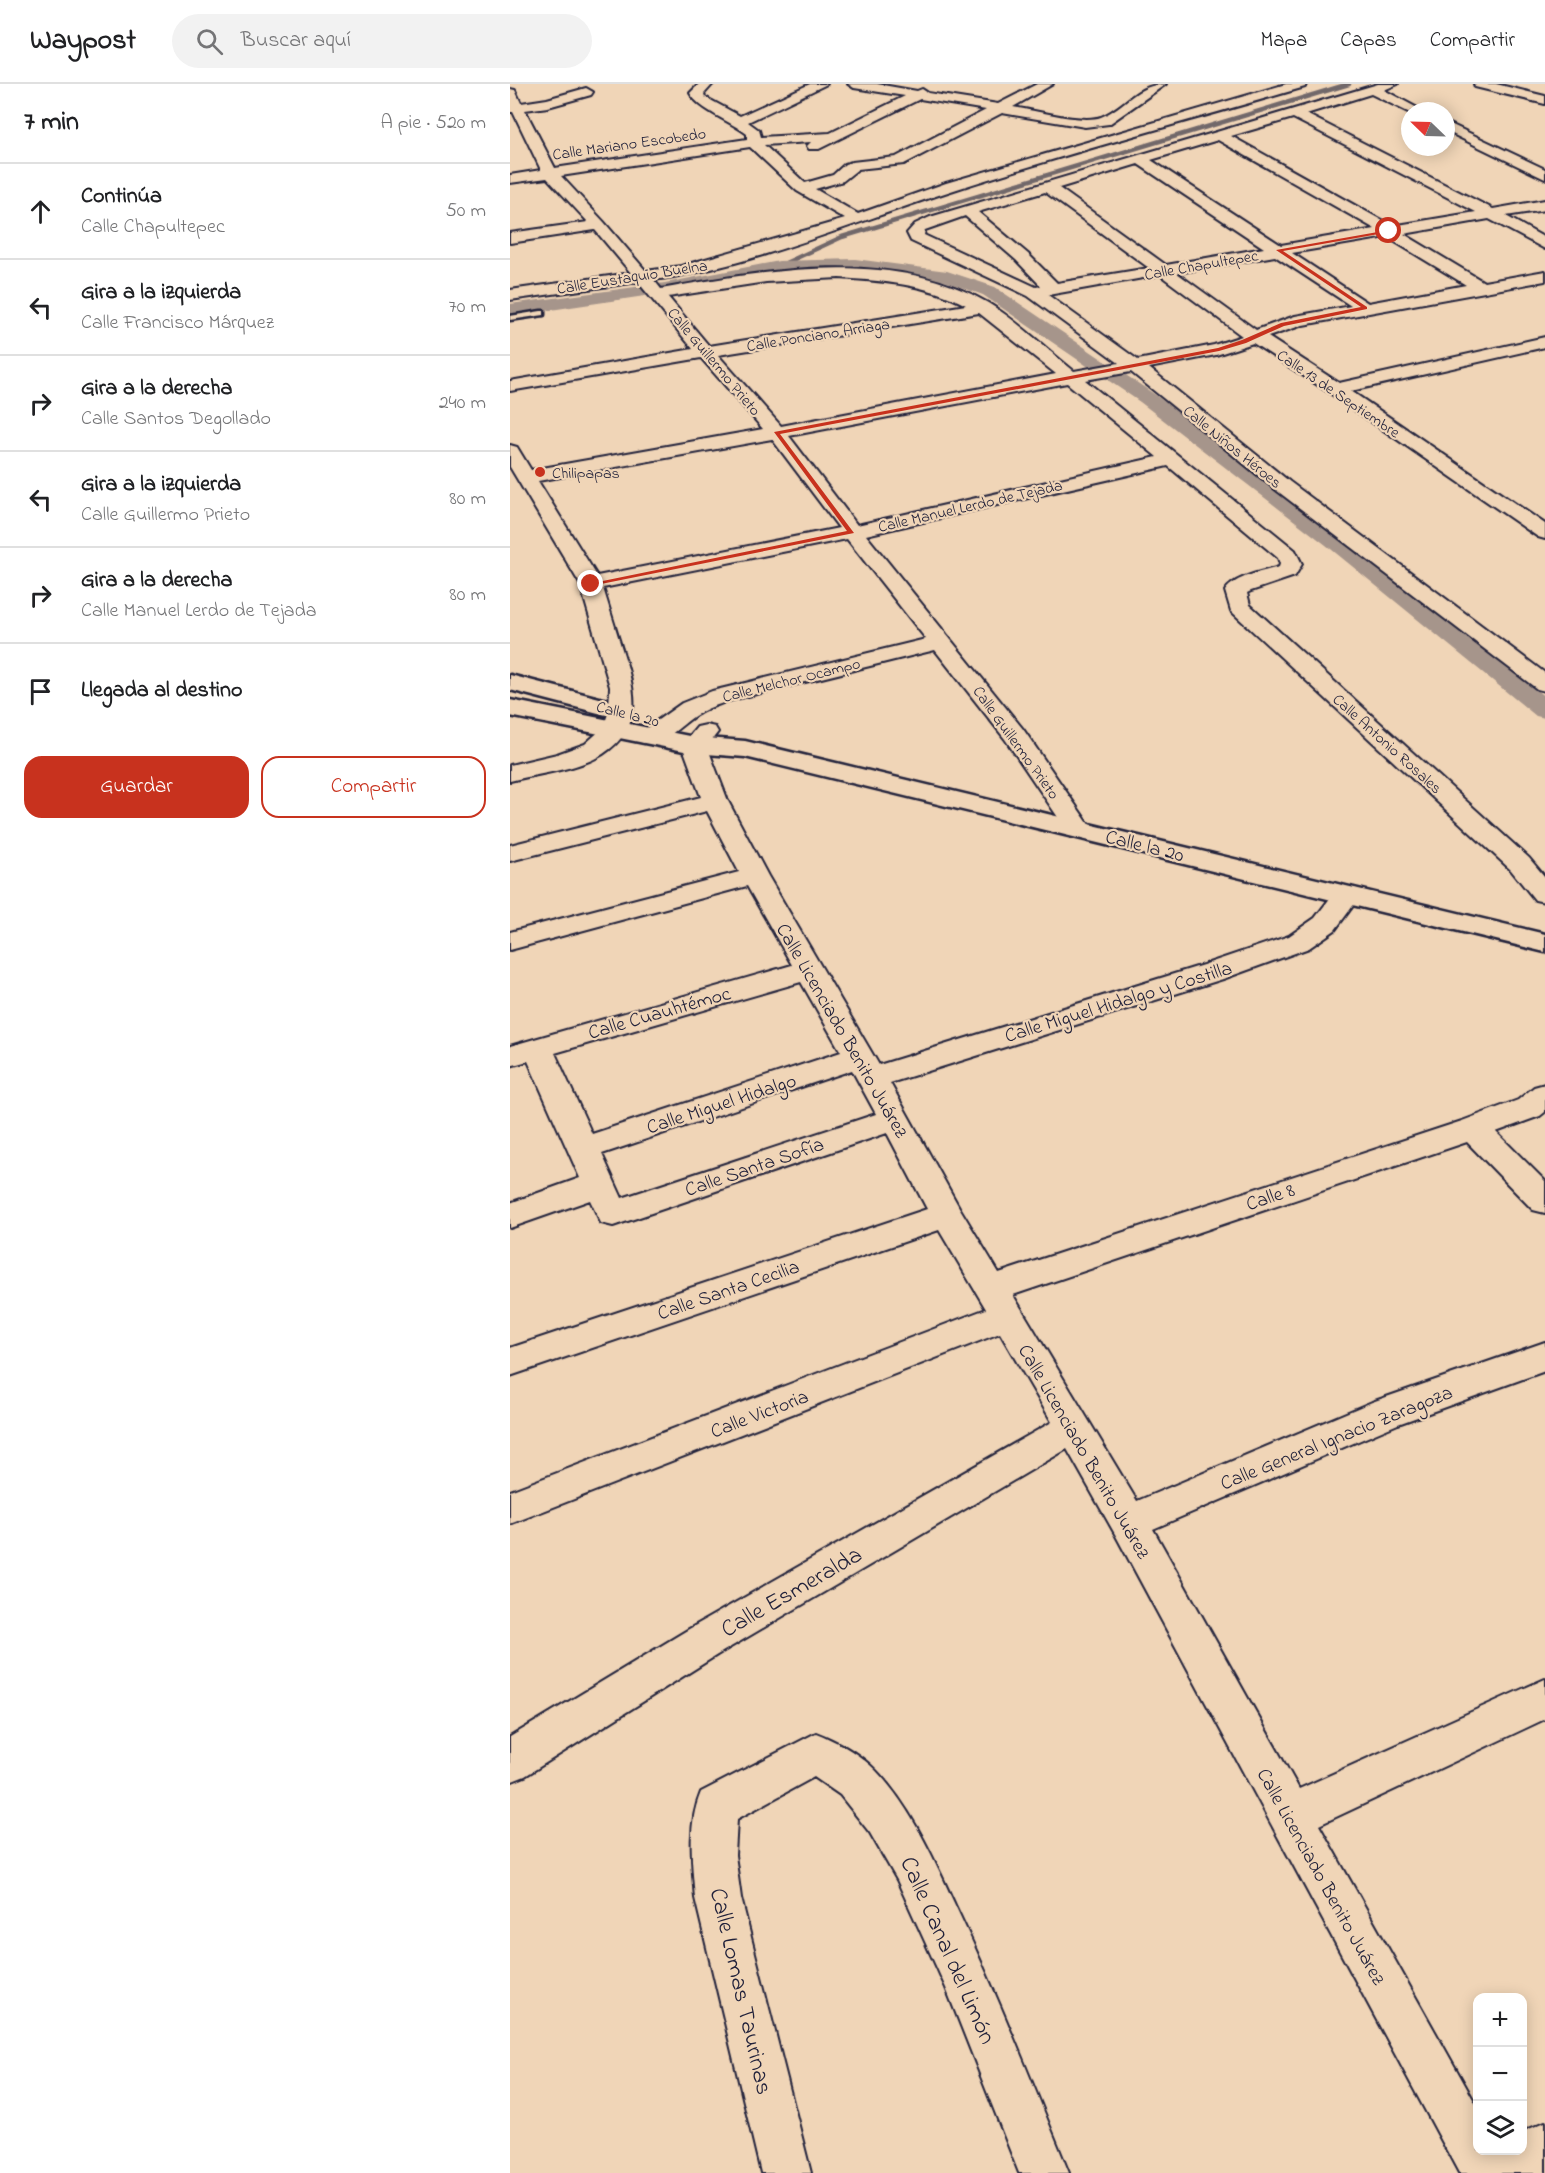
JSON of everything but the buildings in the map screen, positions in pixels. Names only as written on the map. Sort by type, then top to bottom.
[{"type":"street","points":[[707,84],[697,93],[700,99],[739,121],[754,133],[754,143],[802,188],[856,219]]},
{"type":"street","points":[[739,121],[821,84]]},
{"type":"street","points":[[854,84],[1085,123],[1104,121],[1160,84]]},
{"type":"street","points":[[775,165],[940,84]]},
{"type":"street","points":[[802,188],[838,178],[846,173],[846,170],[857,165],[898,161],[1047,84]]},
{"type":"street","name":"Calle Eustaquio Buelna","points":[[510,294],[650,285],[682,271],[856,219],[941,190],[1300,84]]},
{"type":"street","points":[[968,211],[1392,84]]},
{"type":"street","points":[[1484,85],[1545,100]]},
{"type":"street","points":[[1484,85],[1531,111]]},
{"type":"street","points":[[1248,86],[1280,90]]},
{"type":"street","points":[[1373,90],[1401,104]]},
{"type":"street","points":[[513,108],[548,103],[586,92]]},
{"type":"street","name":"Calle Guillermo Prieto","points":[[510,93],[513,108],[550,173],[599,225],[705,352],[777,433],[852,532],[1014,734],[1079,829]]},
{"type":"street","points":[[1294,113],[1545,244]]},
{"type":"street","points":[[1064,119],[1063,137],[1066,144],[1076,149]]},
{"type":"street","points":[[1455,130],[1545,175]]},
{"type":"street","points":[[1221,136],[1389,231],[1479,286]]},
{"type":"street","name":"Calle Mariano Escobedo","points":[[510,178],[775,139],[831,137]]},
{"type":"street","points":[[1141,160],[1365,308]]},
{"type":"street","name":"Calle 13 de Septiembre","points":[[1048,187],[1254,337],[1336,389],[1545,533]]},
{"type":"street","name":"Calle Chapultepec","points":[[1034,292],[1545,205]]},
{"type":"street","points":[[968,211],[1022,257],[1054,289]]},
{"type":"street","name":"Calle Niños Héroes","points":[[968,211],[920,227],[915,233],[918,238],[1034,292],[1128,368],[1545,684]]},
{"type":"street","points":[[510,238],[599,225]]},
{"type":"street","points":[[650,285],[811,274],[870,275],[903,279],[947,290],[984,307],[1075,376],[1172,459]]},
{"type":"street","points":[[525,477],[1128,368],[1219,349],[1283,324],[1479,286],[1545,276]]},
{"type":"street","name":"Calle Ponciano Arriaga","points":[[510,386],[984,307]]},
{"type":"street","points":[[1336,389],[1545,342]]},
{"type":"street","points":[[510,451],[591,584],[622,687],[618,721],[594,749],[566,760],[510,773]]},
{"type":"street","name":"Calle Manuel Lerdo de Tejada","points":[[591,584],[852,532],[1172,459]]},
{"type":"street","name":"Calle Antonio Rosales","points":[[1172,459],[1287,555],[1291,568],[1270,579],[1243,586],[1236,591],[1239,606],[1520,864],[1545,894]]},
{"type":"street","name":"Calle Melchor Ocampo","points":[[679,734],[690,708],[720,696],[941,642]]},
{"type":"street","name":"Calle la 20","points":[[510,682],[618,721]]},
{"type":"street","name":"Calle la 20","points":[[510,708],[618,721],[679,734],[1545,943]]},
{"type":"street","name":"Calle Licenciado Benito Juárez","points":[[679,734],[755,876],[895,1119],[946,1215],[1129,1522],[1486,2173]]},
{"type":"street","points":[[510,853],[715,801]]},
{"type":"street","points":[[510,941],[755,876]]},
{"type":"street","name":"Calle Miguel Hidalgo y Costilla","points":[[865,1067],[1213,972],[1299,942],[1325,924],[1347,895]]},
{"type":"street","name":"Calle Cuauhtémoc","points":[[524,1051],[809,970]]},
{"type":"street","points":[[510,1216],[599,1184],[583,1149],[524,1051]]},
{"type":"street","name":"Calle Miguel Hidalgo","points":[[583,1149],[865,1067]]},
{"type":"street","name":"Calle 8","points":[[998,1303],[1529,1108],[1545,1095]]},
{"type":"street","name":"Calle Santa Sofía","points":[[599,1184],[613,1214],[895,1119]]},
{"type":"street","points":[[1473,1129],[1545,1201]]},
{"type":"street","name":"Calle Santa Cecilia","points":[[510,1362],[946,1215]]},
{"type":"street","name":"Calle Victoria","points":[[510,1508],[612,1471],[998,1303]]},
{"type":"street","name":"Calle General Ignacio Zaragoza","points":[[1129,1522],[1385,1413],[1545,1356]]},
{"type":"street","name":"Calle Esmeralda","points":[[510,1761],[703,1642],[1074,1427]]},
{"type":"street","points":[[1289,1816],[1545,1698]]},
{"type":"street","name":"Calle Canal del Limón","points":[[716,1807],[816,1753],[855,1780],[885,1818],[913,1864],[965,1977],[1044,2173]]},
{"type":"street","name":"Calle Lomas Taurinas","points":[[716,1807],[713,1855],[718,1898],[786,2173]]},
{"type":"street","points":[[1497,2173],[1545,2147]]},
{"type":"lane","points":[[510,318],[541,313]]},
{"type":"waterway","points":[[779,266],[842,237],[1349,84]]},
{"type":"waterway","points":[[510,310],[665,288],[779,266],[855,264],[947,276],[989,291],[1147,398],[1334,540],[1545,710]]},
{"type":"place","name":"Chilipapas","points":[[540,472]]},
{"type":"route","points":[[591,584],[852,532],[777,433],[1219,349],[1244,342],[1283,324],[1365,308],[1279,250],[1389,231]]}]
